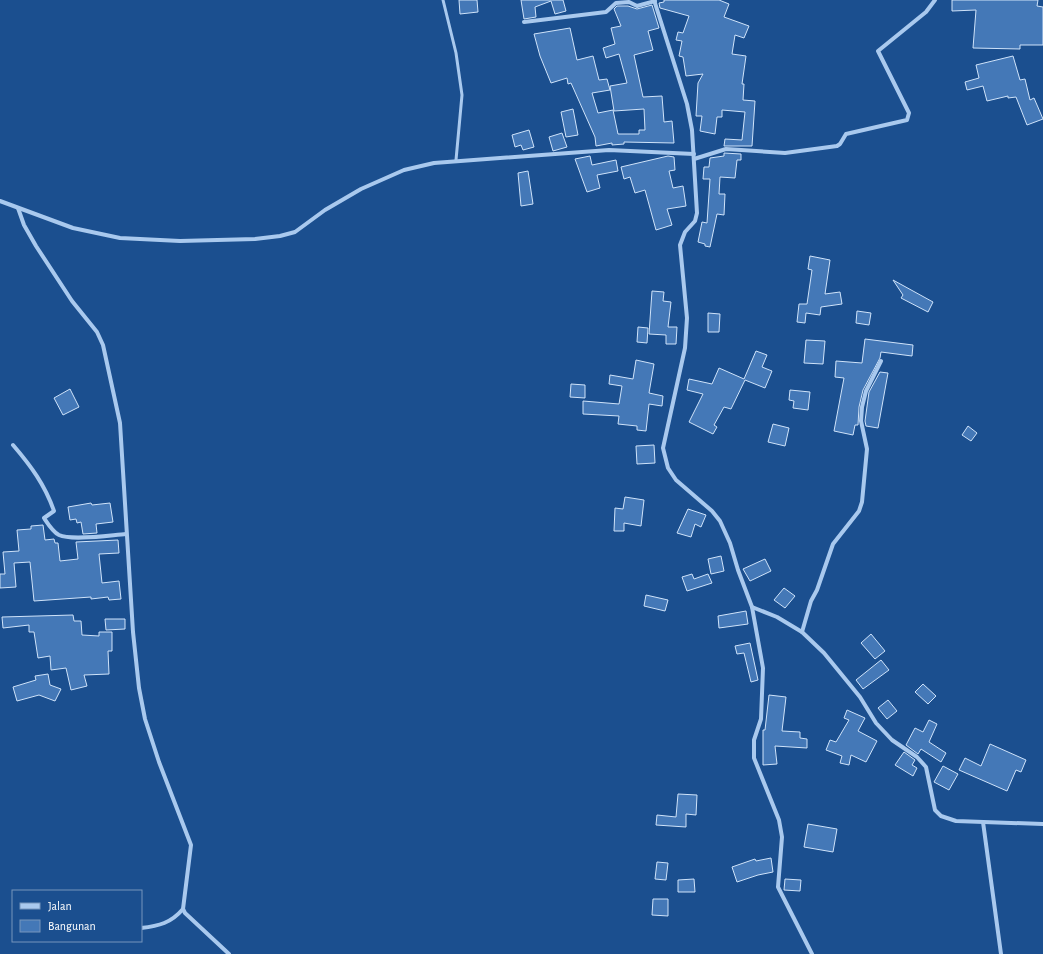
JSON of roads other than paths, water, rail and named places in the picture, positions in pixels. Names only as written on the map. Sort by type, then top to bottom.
[{"type":"street","points":[[0,201],[73,228],[120,238],[180,241],[255,239],[280,236],[295,232],[325,210],[381,179],[404,170],[434,163],[456,160],[609,150],[694,156],[726,149],[784,152],[837,146],[846,134],[908,120],[909,113],[878,51],[926,12],[935,0]]},
{"type":"street","points":[[524,22],[606,12],[616,3],[627,2],[637,6],[654,1],[683,88],[692,130],[697,216],[695,221],[685,232],[680,245],[687,318],[685,348],[663,448],[668,468],[676,480],[712,511],[720,521],[730,543],[738,570],[752,607],[764,668],[761,719],[754,740],[754,758],[779,820],[782,837],[778,886],[812,954]]},
{"type":"street","points":[[18,208],[24,225],[36,246],[72,301],[97,332],[102,341],[120,423],[134,646],[139,688],[145,719],[190,845],[183,909],[185,913],[229,954]]},
{"type":"street","points":[[802,632],[811,601],[817,590],[833,544],[858,512],[862,502],[867,449],[861,421],[862,407],[866,391],[881,361]]},
{"type":"street","points":[[13,445],[32,467],[48,496],[54,511],[44,518],[50,528],[59,535],[78,538],[126,534]]},
{"type":"street","points":[[752,607],[777,617],[802,632],[824,653],[860,697],[881,728],[892,740],[922,762],[928,772],[937,813],[941,816],[956,821],[1043,824]]},
{"type":"street","points":[[983,822],[1001,954]]},
{"type":"street","points":[[142,928],[162,925],[170,922],[183,909]]},
{"type":"lane","points":[[443,0],[456,53],[462,95],[456,160]]}]
